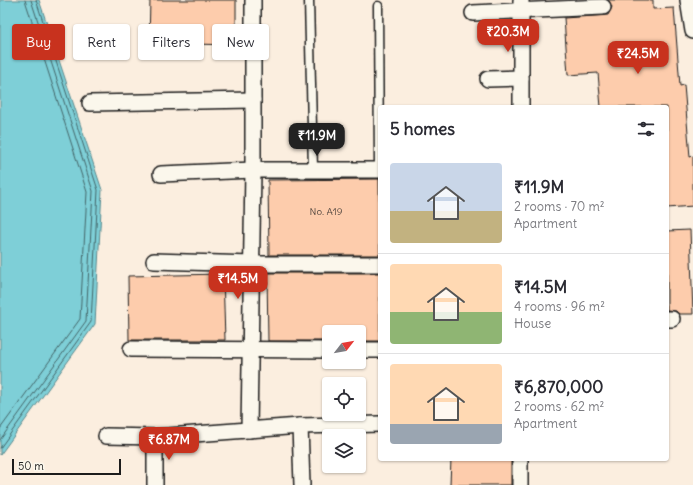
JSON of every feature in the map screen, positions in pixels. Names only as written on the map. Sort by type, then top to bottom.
[{"type":"street","points":[[249,430],[254,100],[253,0]]},
{"type":"street","points":[[688,0],[693,31]]},
{"type":"street","points":[[521,6],[521,105]]},
{"type":"street","points":[[472,13],[521,6],[603,7]]},
{"type":"street","points":[[488,79],[521,78]]},
{"type":"street","points":[[90,104],[254,100]]},
{"type":"street","points":[[161,174],[253,170],[378,170]]},
{"type":"street","points":[[154,261],[252,264],[378,264]]},
{"type":"street","points":[[131,349],[250,351],[322,350]]},
{"type":"street","points":[[366,350],[378,350]]},
{"type":"street","points":[[106,436],[156,437],[300,426],[378,424]]},
{"type":"street","points":[[300,426],[302,485]]},
{"type":"street","points":[[155,485],[156,437]]},
{"type":"street","points":[[520,461],[520,485]]},
{"type":"lane","points":[[309,0],[313,170]]},
{"type":"lane","points":[[378,6],[379,105]]},
{"type":"water","points":[[0,0],[39,0],[47,24],[12,24],[12,60],[59,60],[102,190],[95,324],[0,455]]},
{"type":"building","points":[[150,0],[236,0],[236,24],[212,24],[212,44],[204,44],[204,24],[149,24]]},
{"type":"building","points":[[608,0],[653,0],[653,9],[674,8],[680,86],[684,85],[690,157],[693,156],[693,206],[669,208],[669,105],[601,105],[598,73],[568,75],[564,18],[608,15],[612,7]]},
{"type":"building","points":[[378,179],[378,255],[269,255],[268,180]]},
{"type":"building","points":[[690,230],[693,314],[679,314],[676,311],[669,310],[669,231]]},
{"type":"building","points":[[267,273],[378,273],[378,341],[366,341],[366,325],[322,325],[322,341],[268,341]]},
{"type":"building","points":[[223,274],[225,340],[129,340],[128,276]]},
{"type":"building","points":[[451,461],[511,461],[511,485],[450,485]]}]
